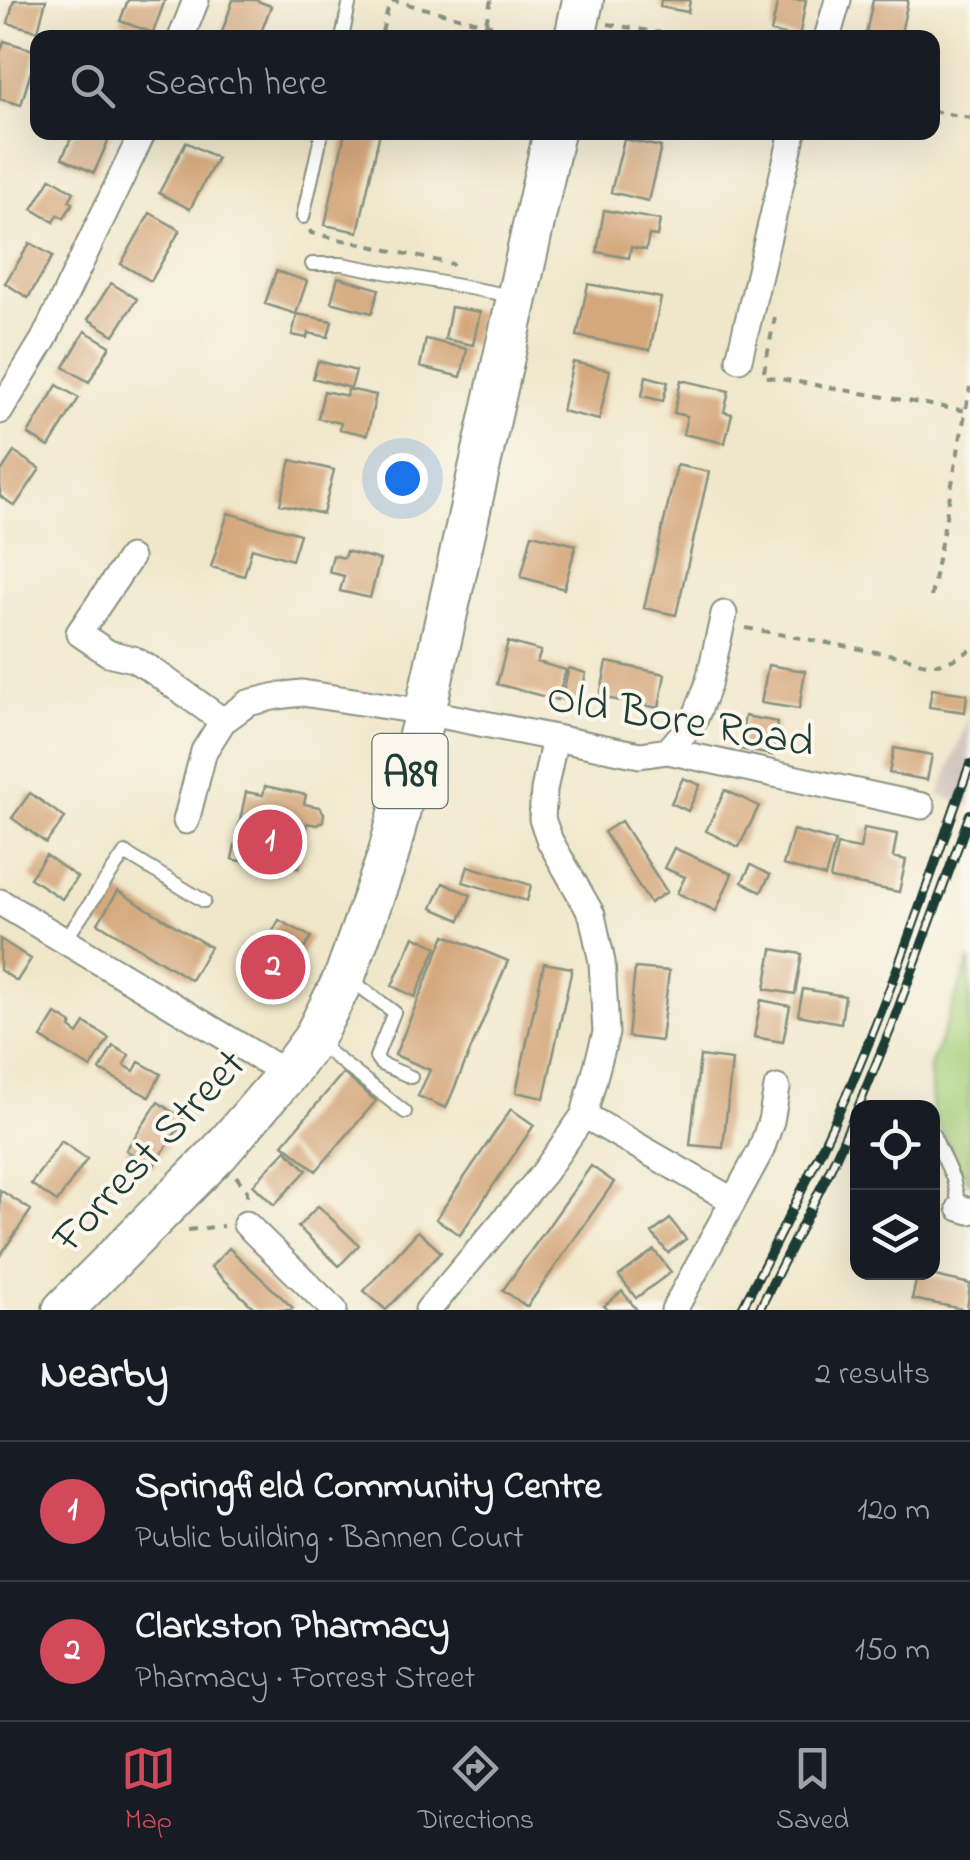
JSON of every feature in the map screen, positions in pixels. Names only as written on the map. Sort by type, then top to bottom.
[{"type":"main road","name":"Forrest Street","points":[[64,1310],[218,1154],[287,1074],[313,1040],[345,976],[388,856],[424,712],[552,140]]},
{"type":"street","points":[[184,30],[196,0]]},
{"type":"street","points":[[829,30],[838,0]]},
{"type":"street","points":[[4,396],[44,339],[139,140]]},
{"type":"street","points":[[739,359],[791,140]]},
{"type":"street","points":[[130,558],[79,633],[108,653],[134,659],[223,721],[204,751],[186,821]]},
{"type":"street","points":[[668,751],[694,720],[708,684],[722,620]]},
{"type":"street","name":"Old Bore Road","points":[[223,721],[248,703],[302,694],[424,712],[640,755],[668,751],[922,806]]},
{"type":"street","points":[[428,1310],[543,1174],[584,1115],[606,1033],[602,962],[592,915],[550,842],[542,819],[556,738]]},
{"type":"street","points":[[0,902],[287,1074]]},
{"type":"street","points":[[674,1310],[761,1150],[772,1122],[777,1088]]},
{"type":"street","points":[[584,1115],[732,1200]]},
{"type":"street","points":[[246,1224],[334,1310]]},
{"type":"lane","points":[[344,30],[350,0]]},
{"type":"lane","points":[[303,217],[320,140]]},
{"type":"lane","points":[[312,264],[342,264],[517,297]]},
{"type":"lane","points":[[65,940],[126,852],[204,901]]},
{"type":"lane","points":[[345,976],[394,1012],[376,1057],[381,1064],[411,1076]]},
{"type":"lane","points":[[313,1040],[404,1112]]},
{"type":"lane","points":[[940,1150],[965,1209]]},
{"type":"path","points":[[382,30],[390,0],[510,30]]},
{"type":"path","points":[[486,24],[492,0]]},
{"type":"path","points":[[579,19],[643,30]]},
{"type":"path","points":[[940,112],[970,118]]},
{"type":"path","points":[[303,217],[311,233],[452,264],[466,287]]},
{"type":"path","points":[[778,302],[763,376],[968,408]]},
{"type":"path","points":[[931,597],[970,387]]},
{"type":"path","points":[[722,620],[933,666],[970,650]]},
{"type":"path","points":[[158,1212],[186,1230],[246,1224],[247,1191],[218,1154]]},
{"type":"shaded area","points":[[970,714],[970,805],[939,795]]},
{"type":"green space","points":[[970,960],[970,1185],[940,1129],[940,1100],[932,1100],[930,1067]]},
{"type":"building","points":[[14,0],[46,0],[38,30],[8,23]]},
{"type":"building","points":[[128,0],[165,0],[154,30],[120,21]]},
{"type":"building","points":[[233,0],[255,0],[271,6],[262,30],[223,30]]},
{"type":"building","points":[[661,0],[690,0],[688,12],[660,7]]},
{"type":"building","points":[[778,0],[806,0],[800,30],[771,30]]},
{"type":"building","points":[[873,0],[908,0],[902,30],[867,30]]},
{"type":"building","points":[[4,41],[30,49],[30,75],[21,105],[0,99],[0,53]]},
{"type":"building","points":[[70,140],[108,140],[94,173],[62,158]]},
{"type":"building","points":[[343,140],[378,140],[358,232],[325,225]]},
{"type":"building","points":[[624,140],[661,147],[648,201],[611,192]]},
{"type":"building","points":[[186,142],[217,158],[190,209],[159,193]]},
{"type":"building","points":[[51,178],[74,192],[69,201],[73,203],[64,218],[58,215],[54,222],[32,209]]},
{"type":"building","points":[[604,210],[660,220],[657,236],[649,235],[646,250],[631,247],[629,258],[597,252]]},
{"type":"building","points":[[150,213],[180,230],[151,281],[121,264]]},
{"type":"building","points":[[30,243],[53,256],[28,298],[5,283]]},
{"type":"building","points":[[276,271],[307,281],[296,314],[265,304]]},
{"type":"building","points":[[338,277],[379,289],[372,313],[331,302]]},
{"type":"building","points":[[111,283],[137,299],[114,335],[88,319]]},
{"type":"building","points":[[588,284],[661,298],[650,350],[577,336]]},
{"type":"building","points":[[451,307],[480,312],[473,345],[445,339]]},
{"type":"building","points":[[297,314],[332,321],[328,337],[292,335]]},
{"type":"building","points":[[85,331],[110,346],[89,382],[64,367]]},
{"type":"building","points":[[426,339],[467,349],[461,377],[420,367]]},
{"type":"building","points":[[318,361],[356,371],[351,388],[313,378]]},
{"type":"building","points":[[573,362],[610,370],[599,420],[562,411]]},
{"type":"building","points":[[646,376],[668,382],[663,401],[642,396]]},
{"type":"building","points":[[681,380],[729,391],[724,412],[732,414],[725,443],[683,434],[687,416],[674,413]]},
{"type":"building","points":[[57,385],[79,398],[49,447],[28,434]]},
{"type":"building","points":[[348,389],[376,395],[367,435],[340,429],[341,423],[318,418],[324,391],[347,396]]},
{"type":"building","points":[[14,452],[40,469],[15,506],[0,496],[0,473]]},
{"type":"building","points":[[291,460],[334,470],[323,514],[280,504]]},
{"type":"building","points":[[677,465],[709,472],[676,615],[644,608]]},
{"type":"building","points":[[228,513],[300,534],[292,560],[252,548],[244,576],[211,567]]},
{"type":"building","points":[[532,534],[576,545],[564,589],[521,577]]},
{"type":"building","points":[[346,551],[380,560],[370,598],[340,591],[344,576],[329,572],[333,555],[344,558]]},
{"type":"building","points":[[508,642],[541,651],[537,662],[566,670],[557,700],[497,684]]},
{"type":"building","points":[[607,662],[665,674],[659,708],[600,697]]},
{"type":"building","points":[[768,665],[805,671],[799,709],[761,703]]},
{"type":"building","points":[[569,668],[586,673],[579,703],[561,699]]},
{"type":"building","points":[[932,689],[967,694],[965,712],[929,707]]},
{"type":"building","points":[[745,716],[777,722],[772,755],[739,749]]},
{"type":"building","points":[[894,748],[932,755],[927,780],[889,773]]},
{"type":"building","points":[[683,778],[700,785],[688,811],[671,803]]},
{"type":"building","points":[[265,786],[306,795],[304,804],[319,807],[324,813],[323,821],[317,825],[307,823],[298,868],[274,863],[273,868],[232,859],[246,792],[263,795]]},
{"type":"building","points":[[725,790],[759,806],[739,847],[706,831]]},
{"type":"building","points":[[30,793],[65,818],[46,843],[12,818]]},
{"type":"building","points":[[621,821],[667,892],[650,903],[604,832]]},
{"type":"building","points":[[864,828],[897,834],[893,857],[906,860],[899,892],[830,879],[837,845],[860,849]]},
{"type":"building","points":[[793,830],[835,841],[825,877],[783,865]]},
{"type":"building","points":[[674,848],[732,874],[716,911],[677,893],[685,877],[664,868]]},
{"type":"building","points":[[46,855],[77,877],[62,899],[30,878]]},
{"type":"building","points":[[751,865],[770,875],[761,892],[742,882]]},
{"type":"building","points":[[468,866],[531,885],[527,901],[463,882]]},
{"type":"building","points":[[443,883],[471,895],[460,920],[432,908]]},
{"type":"building","points":[[118,891],[210,947],[191,980],[98,923]]},
{"type":"building","points":[[279,920],[311,937],[280,994],[248,977]]},
{"type":"building","points":[[445,935],[508,961],[446,1108],[418,1096],[430,1070],[395,1055]]},
{"type":"building","points":[[414,936],[437,947],[415,997],[392,986]]},
{"type":"building","points":[[0,939],[31,959],[17,981],[0,970]]},
{"type":"building","points":[[772,949],[802,954],[795,994],[765,989]]},
{"type":"building","points":[[544,963],[572,968],[544,1098],[516,1092]]},
{"type":"building","points":[[635,968],[669,971],[661,1041],[628,1037]]},
{"type":"building","points":[[803,989],[845,996],[841,1023],[798,1015]]},
{"type":"building","points":[[761,1000],[790,1006],[783,1042],[754,1037]]},
{"type":"building","points":[[56,1014],[72,1024],[70,1028],[78,1034],[85,1023],[109,1038],[91,1068],[41,1038]]},
{"type":"building","points":[[113,1046],[129,1055],[124,1065],[134,1071],[139,1062],[161,1074],[149,1097],[100,1070]]},
{"type":"building","points":[[700,1056],[732,1060],[723,1148],[690,1145]]},
{"type":"building","points":[[343,1073],[376,1101],[316,1171],[283,1144]]},
{"type":"building","points":[[158,1102],[184,1120],[152,1168],[126,1150]]},
{"type":"building","points":[[511,1109],[534,1125],[460,1235],[436,1219]]},
{"type":"building","points":[[61,1141],[87,1159],[57,1202],[31,1184]]},
{"type":"building","points":[[286,1150],[307,1170],[274,1205],[253,1185]]},
{"type":"building","points":[[591,1166],[614,1182],[527,1307],[503,1290]]},
{"type":"building","points":[[0,1190],[31,1210],[0,1256]]},
{"type":"building","points":[[318,1206],[359,1245],[339,1266],[298,1227]]},
{"type":"building","points":[[670,1219],[686,1239],[668,1253],[652,1233]]},
{"type":"building","points":[[418,1231],[441,1252],[386,1310],[364,1291]]},
{"type":"building","points":[[229,1248],[293,1308],[256,1310],[211,1267]]},
{"type":"building","points":[[654,1250],[671,1272],[636,1298],[619,1276]]},
{"type":"building","points":[[940,1277],[970,1284],[967,1310],[912,1299],[916,1280]]},
{"type":"building","points":[[622,1291],[637,1310],[608,1310],[604,1306]]},
{"type":"railway","points":[[741,1310],[851,1085],[970,764]]},
{"type":"railway","points":[[861,1100],[970,814]]},
{"type":"railway","points":[[759,1310],[850,1126]]},
{"type":"place","name":"Springfield Community Centre","points":[[270,842]]},
{"type":"place","name":"Clarkston Pharmacy","points":[[273,967]]}]
